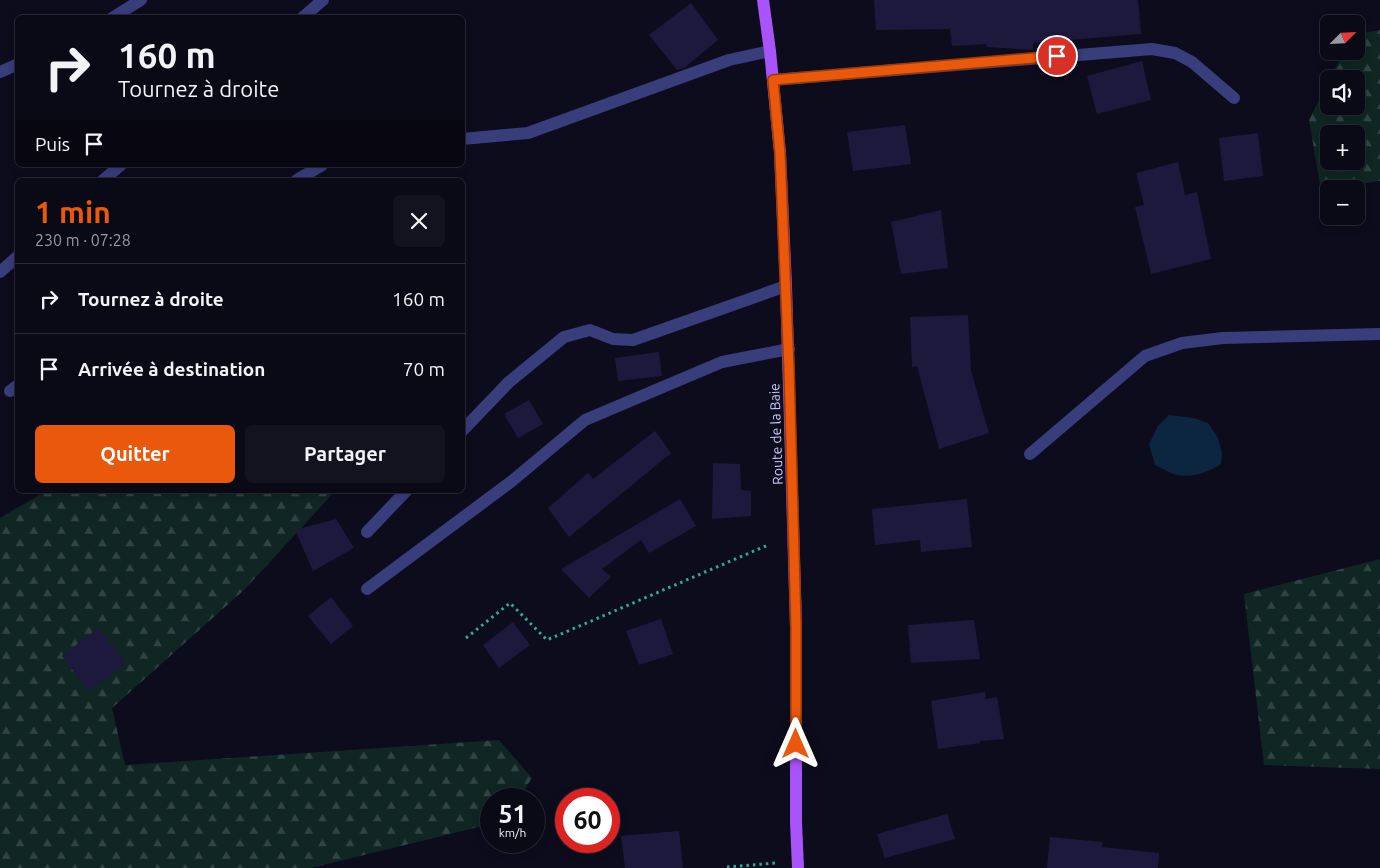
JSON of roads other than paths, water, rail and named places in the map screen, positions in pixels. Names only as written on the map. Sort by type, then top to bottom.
[{"type":"main road","name":"Route de la Baie","points":[[764,0],[780,153],[789,349],[796,627],[796,822],[798,868]]},
{"type":"street","points":[[117,15],[141,0]]},
{"type":"street","points":[[306,15],[323,0]]},
{"type":"street","points":[[773,80],[1152,49],[1176,53],[1192,62],[1234,98]]},
{"type":"street","points":[[465,139],[528,133],[729,60],[770,51]]},
{"type":"street","points":[[0,72],[15,65]]},
{"type":"street","points":[[105,178],[119,167]]},
{"type":"street","points":[[300,178],[319,167]]},
{"type":"street","points":[[0,272],[15,259]]},
{"type":"street","points":[[465,428],[509,382],[564,337],[590,330],[613,339],[633,340],[786,286]]},
{"type":"street","points":[[1030,454],[1145,356],[1182,343],[1223,338],[1380,334]]},
{"type":"street","points":[[367,590],[512,481],[585,420],[722,362],[789,349]]},
{"type":"street","points":[[366,532],[404,493]]},
{"type":"water","points":[[1169,415],[1194,418],[1208,423],[1218,438],[1222,453],[1221,464],[1206,472],[1189,476],[1175,474],[1155,465],[1149,444],[1158,426]]}]
